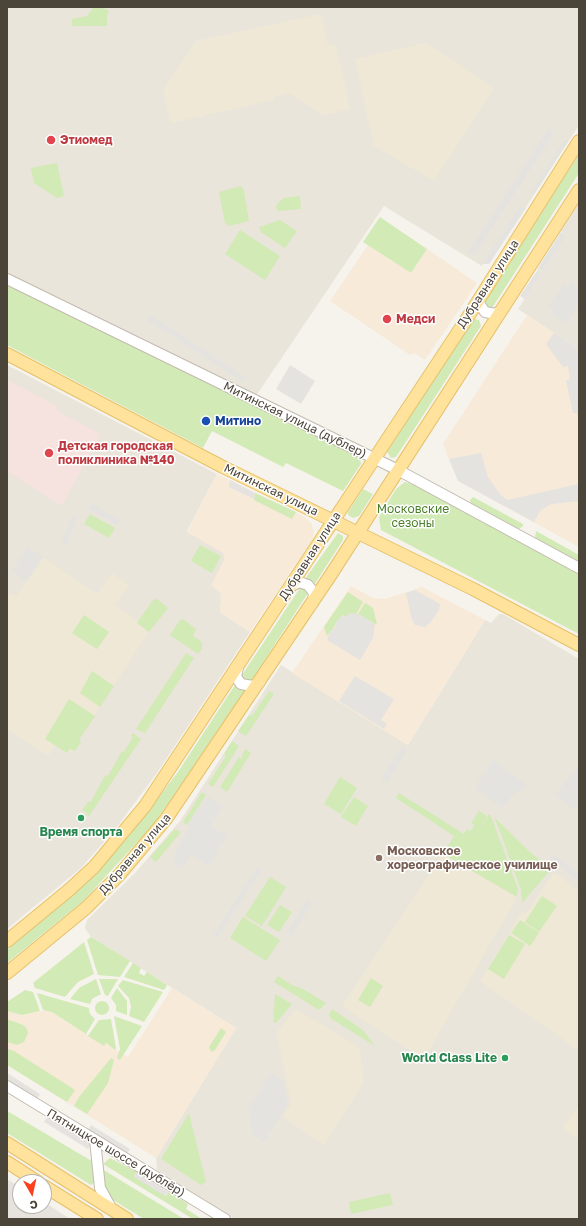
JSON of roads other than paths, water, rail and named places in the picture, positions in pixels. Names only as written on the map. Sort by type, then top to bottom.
[{"type":"main road","name":"Дубравная улица","points":[[7,941],[80,880],[122,835],[145,806],[238,667],[373,458],[466,320],[579,141]]},
{"type":"main road","name":"Дубравная улица","points":[[7,973],[75,918],[125,869],[166,819],[260,682],[359,532],[579,190]]},
{"type":"main road","name":"Митинская улица","points":[[7,354],[209,460],[359,532],[532,619],[579,645]]},
{"type":"main road","points":[[7,1143],[127,1219]]},
{"type":"main road","points":[[7,1162],[26,1174]]},
{"type":"main road","points":[[52,1191],[97,1219]]},
{"type":"street","name":"Митинская улица (дублер)","points":[[7,279],[398,470],[579,568]]},
{"type":"street","points":[[481,295],[480,305],[487,313],[496,314],[503,307]]},
{"type":"street","points":[[466,320],[472,314],[483,315],[488,322],[487,332]]},
{"type":"street","points":[[290,587],[299,582],[308,585],[314,593],[313,602]]},
{"type":"street","points":[[238,667],[236,677],[241,684],[253,686],[260,682]]},
{"type":"street","name":"Пятницкое шоссе (дублёр)","points":[[7,1086],[225,1219]]},
{"type":"street","points":[[95,1140],[100,1188],[111,1208]]},
{"type":"place","name":"Этиомед","points":[[51,140]]},
{"type":"place","name":"Медси","points":[[387,319]]},
{"type":"place","name":"Митино","points":[[206,421]]},
{"type":"place","name":"Детская городская поликлиника №140","points":[[49,453]]},
{"type":"place","name":"Время спорта","points":[[81,818]]},
{"type":"place","name":"Московское хореографическое училище","points":[[379,858]]},
{"type":"place","name":"World Class Lite","points":[[505,1058]]},
{"type":"park label","name":"Московские сезоны","points":[[413,516]]}]
